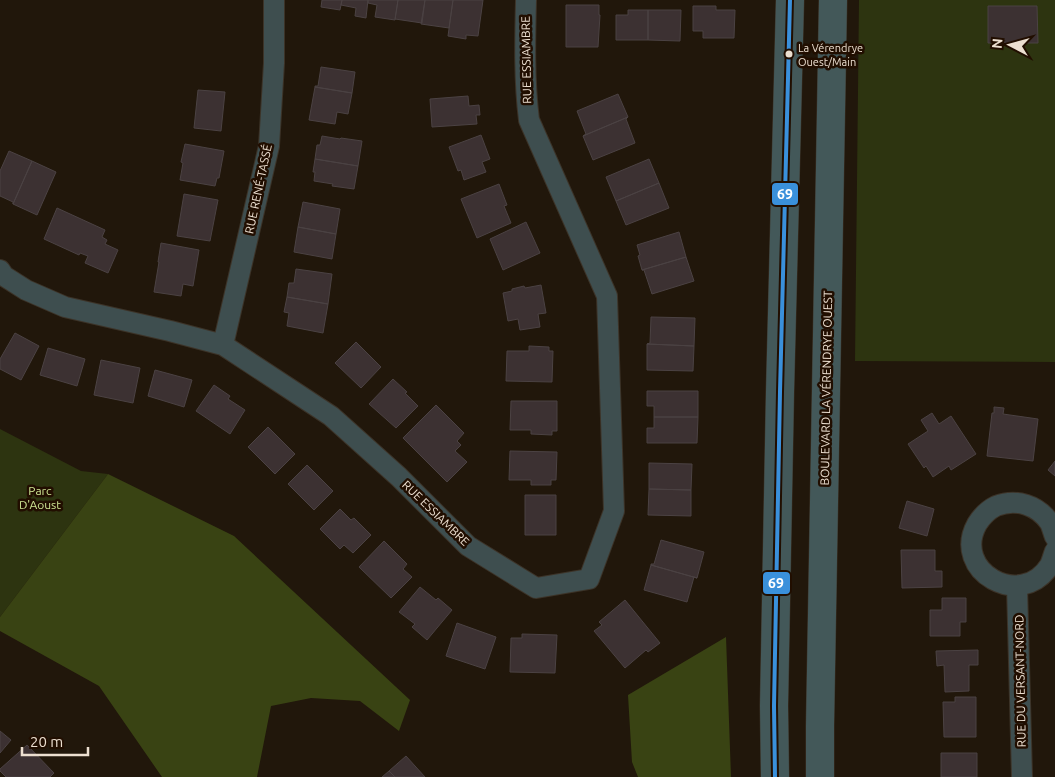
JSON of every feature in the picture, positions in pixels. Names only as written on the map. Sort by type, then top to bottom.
[{"type":"main road","points":[[775,777],[774,706],[780,392],[790,0]]},
{"type":"main road","name":"BOULEVARD LA VÉRENDRYE OUEST","points":[[820,777],[833,0]]},
{"type":"street","name":"RUE RENÉ-TASSÉ","points":[[222,345],[268,146],[274,63],[274,0]]},
{"type":"street","name":"RUE ESSIAMBRE","points":[[1,277],[65,307],[170,330],[222,345],[331,416],[398,477],[468,546],[536,588],[589,578],[614,511],[607,296],[528,120],[524,48],[526,0]]},
{"type":"street","points":[[1055,537],[1050,524],[1042,513],[1030,506],[1017,502],[1003,503],[990,509],[981,519],[974,531],[972,544],[974,558],[981,570],[991,579],[1004,585],[1017,586],[1031,582],[1042,575],[1051,564],[1055,551]]},
{"type":"street","name":"RUE DU VERSANT-NORD","points":[[1017,586],[1022,777]]},
{"type":"green space","points":[[859,0],[1055,0],[1055,362],[855,361]]},
{"type":"green space","name":"Parc D'Aoust","points":[[0,429],[81,471],[108,474],[0,617]]},
{"type":"green space","points":[[108,474],[234,536],[410,700],[399,731],[360,701],[311,698],[271,706],[257,777],[162,777],[99,686],[0,631],[0,617]]},
{"type":"green space","points":[[726,637],[731,777],[638,777],[632,762],[628,695]]},
{"type":"building","points":[[322,0],[342,0],[340,10],[321,7]]},
{"type":"building","points":[[342,0],[368,0],[366,18],[355,16],[356,8],[341,5]]},
{"type":"building","points":[[368,0],[398,0],[395,20],[375,17],[377,5],[368,3]]},
{"type":"building","points":[[398,0],[425,0],[422,23],[395,19]]},
{"type":"building","points":[[425,0],[453,0],[449,28],[421,24]]},
{"type":"building","points":[[453,0],[483,0],[478,36],[466,35],[466,39],[448,36]]},
{"type":"building","points":[[566,5],[599,5],[598,47],[566,47]]},
{"type":"building","points":[[693,6],[716,6],[716,10],[735,10],[734,38],[703,38],[703,31],[693,31]]},
{"type":"building","points":[[988,6],[1037,6],[1038,43],[988,43]]},
{"type":"building","points":[[628,10],[648,10],[648,40],[616,40],[616,15],[628,15]]},
{"type":"building","points":[[648,10],[681,10],[680,41],[648,40]]},
{"type":"building","points":[[321,67],[355,72],[352,93],[315,87],[318,86]]},
{"type":"building","points":[[315,87],[352,93],[348,114],[337,112],[335,124],[309,120]]},
{"type":"building","points":[[198,90],[225,92],[221,131],[194,128]]},
{"type":"building","points":[[618,94],[628,117],[583,136],[586,134],[577,111]]},
{"type":"building","points":[[468,96],[469,106],[479,105],[480,115],[476,115],[477,124],[432,127],[430,99]]},
{"type":"building","points":[[628,117],[626,119],[635,143],[593,160],[583,136]]},
{"type":"building","points":[[481,135],[490,159],[482,162],[486,172],[464,180],[461,170],[458,171],[449,147]]},
{"type":"building","points":[[322,136],[362,141],[358,166],[315,159],[317,145],[320,145]]},
{"type":"building","points":[[185,144],[224,151],[219,178],[217,178],[215,186],[180,180]]},
{"type":"building","points":[[9,151],[32,161],[13,204],[13,202],[0,196],[0,171]]},
{"type":"building","points":[[315,159],[358,166],[354,189],[314,181]]},
{"type":"building","points":[[649,159],[659,183],[616,201],[606,177]]},
{"type":"building","points":[[32,161],[56,172],[37,215],[13,204]]},
{"type":"building","points":[[659,183],[669,208],[626,225],[616,201]]},
{"type":"building","points":[[499,184],[507,205],[504,206],[511,223],[477,238],[461,199]]},
{"type":"building","points":[[184,194],[218,200],[210,241],[177,236]]},
{"type":"building","points":[[303,202],[340,209],[336,234],[298,227]]},
{"type":"building","points":[[57,208],[105,230],[102,237],[107,240],[105,244],[118,250],[108,273],[85,263],[88,256],[80,253],[79,255],[44,239]]},
{"type":"building","points":[[526,222],[540,253],[503,270],[490,239]]},
{"type":"building","points":[[298,227],[336,234],[332,259],[294,252]]},
{"type":"building","points":[[679,232],[686,257],[642,270],[637,245]]},
{"type":"building","points":[[161,243],[199,250],[193,286],[183,284],[181,296],[154,292]]},
{"type":"building","points":[[686,257],[694,281],[652,294],[644,270],[642,270]]},
{"type":"building","points":[[296,269],[332,274],[328,304],[287,297],[289,283],[294,283]]},
{"type":"building","points":[[541,285],[546,313],[538,314],[540,327],[520,330],[518,319],[508,321],[503,293],[524,286],[525,288]]},
{"type":"building","points":[[287,297],[328,304],[323,333],[287,326],[289,313],[284,312]]},
{"type":"building","points":[[651,317],[695,318],[694,346],[647,344],[650,343]]},
{"type":"building","points":[[15,333],[39,346],[21,380],[0,369],[0,359]]},
{"type":"building","points":[[356,342],[381,367],[361,388],[335,363]]},
{"type":"building","points":[[647,344],[694,346],[693,371],[647,370]]},
{"type":"building","points":[[529,346],[549,347],[549,351],[553,351],[552,382],[506,381],[507,351],[529,351]]},
{"type":"building","points":[[48,348],[85,359],[77,386],[40,375]]},
{"type":"building","points":[[101,360],[140,368],[133,403],[94,395]]},
{"type":"building","points":[[155,370],[192,380],[184,407],[148,396]]},
{"type":"building","points":[[393,379],[418,406],[396,428],[369,404]]},
{"type":"building","points":[[214,385],[230,396],[228,399],[245,410],[230,434],[196,411]]},
{"type":"building","points":[[647,391],[698,391],[698,417],[654,417],[654,406],[647,406]]},
{"type":"building","points":[[511,401],[557,401],[557,431],[552,431],[552,435],[531,434],[531,430],[510,430]]},
{"type":"building","points":[[436,405],[464,433],[457,441],[461,445],[455,451],[467,462],[447,482],[403,438]]},
{"type":"building","points":[[994,407],[1004,408],[1003,414],[1038,419],[1033,461],[987,456]]},
{"type":"building","points":[[932,413],[939,424],[951,416],[976,454],[951,470],[949,466],[933,477],[926,466],[924,468],[908,444],[928,431],[921,420]]},
{"type":"building","points":[[654,417],[698,417],[697,443],[647,443],[647,428],[654,428]]},
{"type":"building","points":[[268,427],[295,454],[275,474],[248,447]]},
{"type":"building","points":[[510,451],[557,452],[556,480],[551,480],[551,485],[531,485],[531,480],[509,480]]},
{"type":"building","points":[[1055,461],[1055,476],[1048,470]]},
{"type":"building","points":[[649,463],[692,464],[691,490],[649,489]]},
{"type":"building","points":[[307,465],[333,491],[314,510],[288,484]]},
{"type":"building","points":[[649,489],[691,490],[691,516],[648,515]]},
{"type":"building","points":[[525,495],[556,495],[556,535],[525,535]]},
{"type":"building","points":[[907,501],[934,509],[927,536],[899,528]]},
{"type":"building","points":[[340,509],[351,520],[354,518],[371,535],[353,553],[344,545],[340,549],[320,529]]},
{"type":"building","points":[[661,540],[704,552],[697,578],[651,565],[654,564]]},
{"type":"building","points":[[384,541],[407,564],[403,569],[412,577],[391,598],[359,567]]},
{"type":"building","points":[[901,550],[935,550],[935,571],[942,571],[942,587],[902,588]]},
{"type":"building","points":[[651,565],[694,577],[687,602],[644,590]]},
{"type":"building","points":[[420,587],[436,600],[438,598],[452,610],[427,640],[412,627],[415,624],[399,612]]},
{"type":"building","points":[[942,598],[966,598],[966,622],[960,622],[960,636],[930,636],[930,610],[942,610]]},
{"type":"building","points":[[625,600],[660,643],[648,652],[646,650],[625,668],[594,631],[602,625],[599,622]]},
{"type":"building","points":[[457,623],[496,637],[485,669],[446,656]]},
{"type":"building","points":[[522,634],[557,635],[555,673],[510,672],[511,638],[522,638]]},
{"type":"building","points":[[978,650],[978,665],[969,665],[969,691],[945,692],[944,665],[937,666],[936,651]]},
{"type":"building","points":[[955,697],[976,697],[976,737],[944,737],[943,702],[955,702]]},
{"type":"building","points":[[0,731],[11,740],[0,753]]},
{"type":"building","points":[[27,745],[54,773],[50,777],[6,777],[0,771]]},
{"type":"building","points":[[941,753],[977,753],[977,777],[941,777]]},
{"type":"building","points":[[406,756],[425,777],[395,777],[389,771]]},
{"type":"building","points":[[389,771],[395,777],[382,777]]},
{"type":"transit line","name":"69","points":[[775,777],[774,706],[780,392],[790,0]]},
{"type":"place","name":"La Vérendrye Ouest/Main","points":[[789,54]]}]
